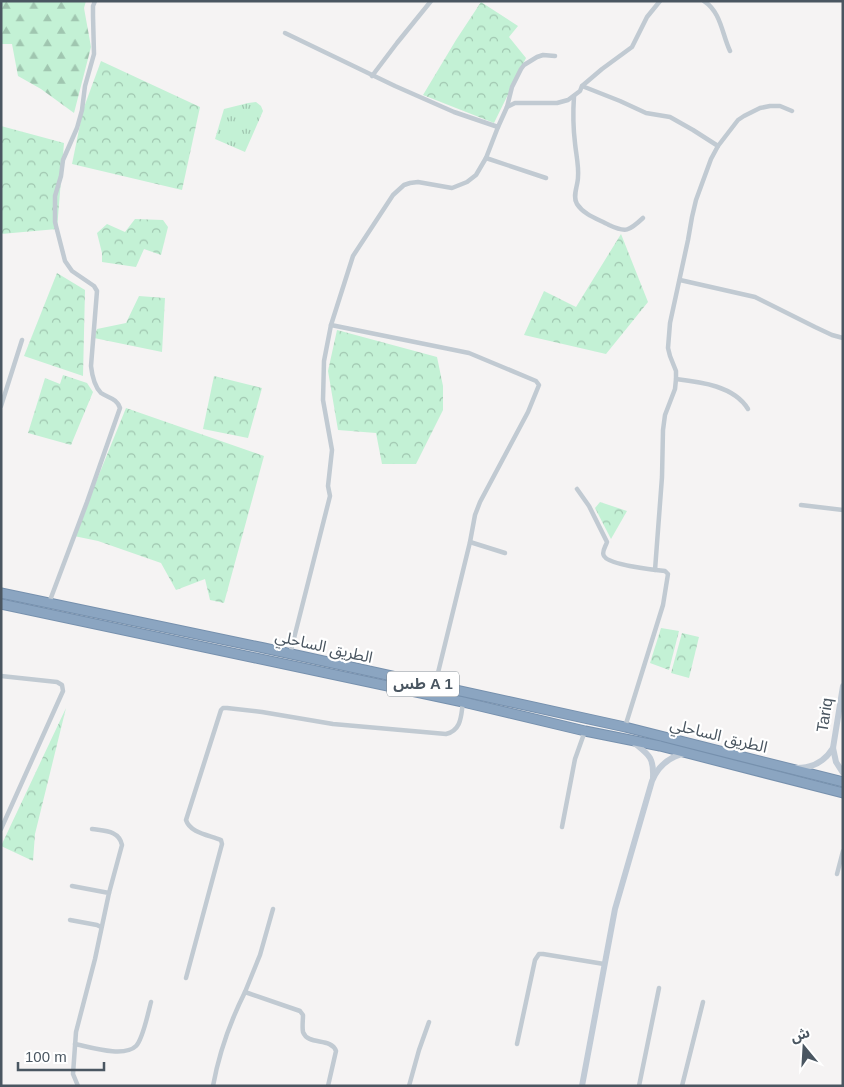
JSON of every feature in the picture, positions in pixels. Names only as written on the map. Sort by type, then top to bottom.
[{"type":"highway","name":"الطريق الساحلي","points":[[1,593],[625,727],[843,782]]},
{"type":"highway","name":"الطريق الساحلي","points":[[1,604],[464,702],[585,731],[685,752],[843,793]]},
{"type":"street","points":[[49,603],[120,408],[116,401],[100,392],[92,373],[97,291],[94,286],[72,271],[65,261],[55,222],[55,196],[61,176],[63,160],[77,128],[82,110],[85,86],[94,54],[93,6],[95,1]]},
{"type":"street","points":[[372,76],[432,1]]},
{"type":"street","points":[[507,107],[515,103],[524,102],[557,103],[574,96],[580,91],[582,86],[602,69],[632,47],[647,17],[660,1]]},
{"type":"street","points":[[704,1],[714,9],[730,51]]},
{"type":"street","points":[[285,33],[372,76],[454,112],[498,127]]},
{"type":"street","points":[[290,654],[330,496],[328,486],[332,450],[324,400],[324,361],[330,325],[353,256],[393,195],[404,185],[418,182],[452,188],[458,187],[476,175],[486,158],[507,107],[512,87],[524,65],[543,55],[555,56]]},
{"type":"street","points":[[582,86],[646,113],[670,117],[718,146]]},
{"type":"street","points":[[574,96],[574,131],[579,170],[575,201],[589,215],[618,230],[626,231],[643,218]]},
{"type":"street","points":[[655,570],[662,477],[663,430],[675,389],[676,378],[676,371],[668,348],[668,336],[696,200],[710,159],[738,120],[760,108],[780,106],[792,111]]},
{"type":"street","points":[[486,158],[546,178]]},
{"type":"street","points":[[680,280],[755,297],[832,335],[843,338]]},
{"type":"street","points":[[330,325],[470,352],[536,381],[539,385],[528,412],[480,502],[475,515],[435,686]]},
{"type":"street","points":[[1,406],[22,340]]},
{"type":"street","points":[[676,378],[702,382],[724,390],[741,399],[748,409]]},
{"type":"street","points":[[577,489],[589,506],[607,542],[604,551],[606,558],[618,563],[668,572],[663,605],[625,727]]},
{"type":"street","points":[[801,504],[843,510]]},
{"type":"street","points":[[470,542],[505,553]]},
{"type":"street","points":[[1,676],[57,682],[62,686],[63,691],[1,829]]},
{"type":"street","name":"Tariq","points":[[833,748],[843,686]]},
{"type":"street","points":[[186,978],[222,844],[220,840],[192,829],[186,820],[223,708],[262,712],[333,724],[446,734],[453,732],[458,727],[464,702]]},
{"type":"street","points":[[562,827],[575,759],[585,731]]},
{"type":"street","points":[[582,1086],[615,909],[652,778],[653,766],[650,757],[632,741]]},
{"type":"street","points":[[791,768],[806,768],[819,763],[825,759],[833,748]]},
{"type":"street","points":[[833,748],[836,762],[843,773]]},
{"type":"street","points":[[652,778],[662,764],[685,752]]},
{"type":"street","points":[[78,1086],[73,1074],[78,1020],[95,959],[122,844],[121,839],[115,833],[92,829]]},
{"type":"street","points":[[837,874],[843,851]]},
{"type":"street","points":[[72,886],[109,893]]},
{"type":"street","points":[[213,1086],[230,1025],[260,955],[273,909]]},
{"type":"street","points":[[70,920],[101,927]]},
{"type":"street","points":[[517,1044],[535,960],[538,954],[604,964]]},
{"type":"street","points":[[639,1086],[660,988]]},
{"type":"street","points":[[245,992],[300,1011],[303,1016],[303,1031],[306,1036],[310,1039],[332,1044],[335,1047],[336,1051],[328,1086]]},
{"type":"street","points":[[75,1044],[117,1053],[136,1047],[141,1037],[151,1002]]},
{"type":"street","points":[[682,1086],[703,1002]]},
{"type":"street","points":[[409,1086],[429,1022]]},
{"type":"green space","points":[[1,1],[86,1],[84,8],[91,47],[74,113],[41,89],[18,76],[12,44],[1,44]]},
{"type":"green space","points":[[481,2],[518,26],[509,37],[526,58],[494,123],[423,95]]},
{"type":"green space","points":[[101,61],[200,107],[182,190],[72,164],[83,110]]},
{"type":"green space","points":[[256,102],[263,111],[245,152],[215,139],[224,109]]},
{"type":"green space","points":[[1,126],[64,143],[57,229],[1,234]]},
{"type":"green space","points":[[135,219],[163,220],[168,227],[161,255],[144,249],[136,267],[102,262],[102,253],[97,233],[107,224],[125,232]]},
{"type":"green space","points":[[621,234],[648,302],[606,354],[524,335],[544,291],[576,307]]},
{"type":"green space","points":[[57,273],[85,290],[83,376],[24,356]]},
{"type":"green space","points":[[139,296],[165,298],[162,352],[94,338],[97,329],[126,323]]},
{"type":"green space","points":[[337,330],[437,357],[443,386],[443,410],[416,464],[382,464],[376,433],[338,430],[328,371]]},
{"type":"green space","points":[[63,375],[87,383],[93,392],[71,445],[28,433],[45,378],[60,384]]},
{"type":"green space","points":[[214,376],[262,388],[248,438],[203,429]]},
{"type":"green space","points":[[126,408],[264,456],[224,603],[210,600],[205,579],[176,590],[161,563],[98,541],[74,536]]},
{"type":"green space","points":[[600,502],[627,511],[611,539],[595,508]]},
{"type":"green space","points":[[661,628],[679,631],[669,670],[650,663]]},
{"type":"green space","points":[[682,633],[699,637],[689,678],[671,673]]},
{"type":"green space","points":[[66,708],[35,834],[33,861],[1,846]]}]
